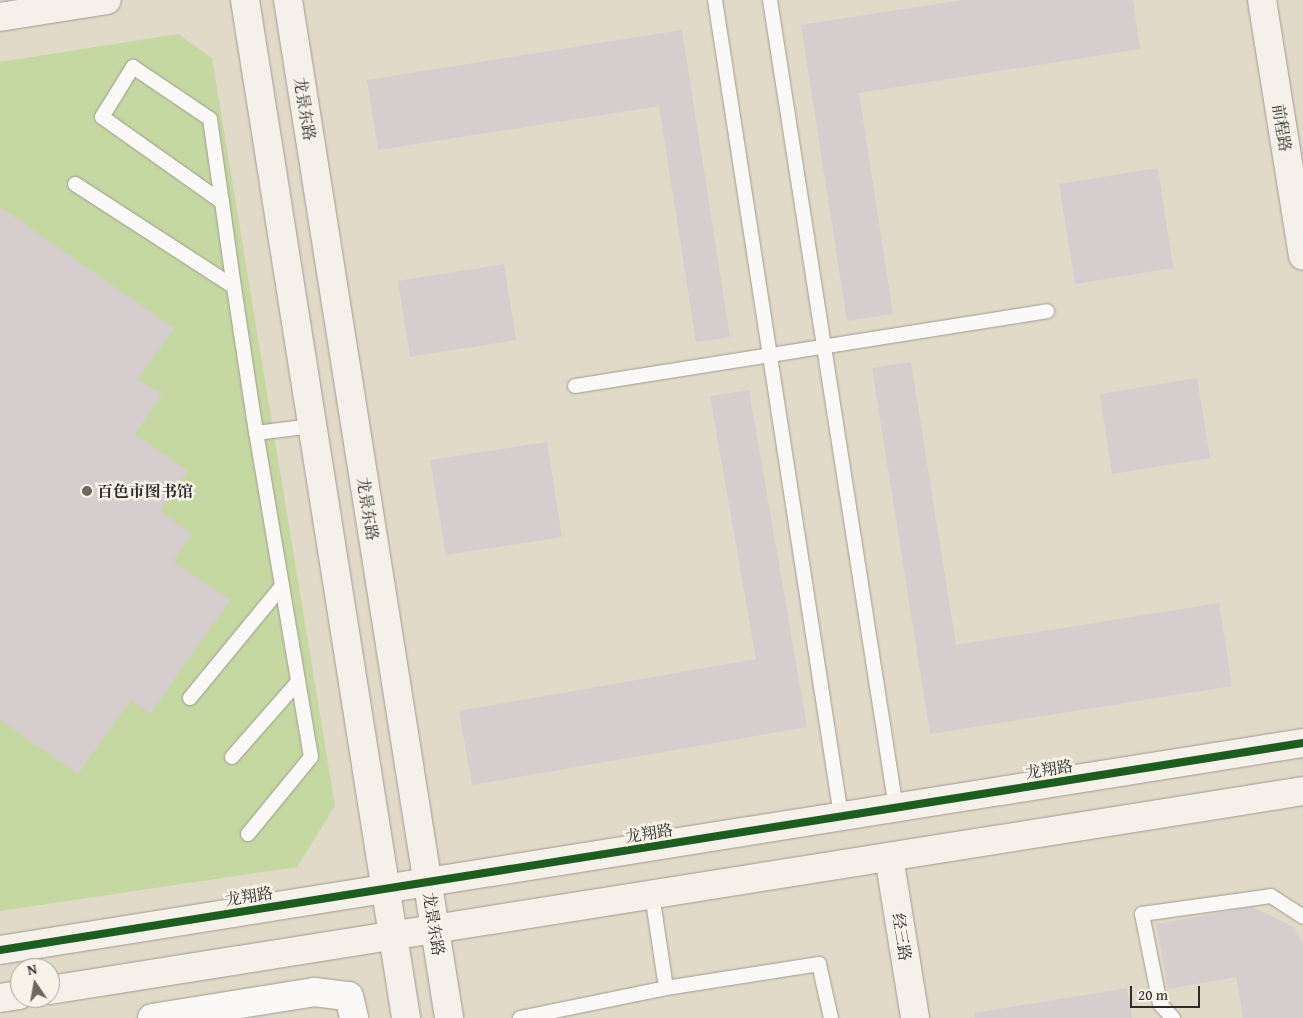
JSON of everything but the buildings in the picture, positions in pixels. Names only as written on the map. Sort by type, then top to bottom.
[{"type":"street","points":[[0,17],[107,0]]},
{"type":"street","points":[[245,0],[406,1018]]},
{"type":"street","name":"龙景东路","points":[[288,0],[448,1018]]},
{"type":"street","name":"前程路","points":[[1262,0],[1303,256]]},
{"type":"street","name":"龙翔路","points":[[0,950],[1303,743]]},
{"type":"street","points":[[60,988],[1303,791]]},
{"type":"street","name":"经三路","points":[[889,857],[915,1018]]},
{"type":"street","points":[[152,1018],[314,992],[349,996],[354,1018]]},
{"type":"lane","points":[[715,0],[841,816]]},
{"type":"lane","points":[[770,0],[896,808]]},
{"type":"lane","points":[[222,202],[102,117],[133,67],[210,119],[256,433],[310,757],[248,834]]},
{"type":"lane","points":[[75,184],[234,286]]},
{"type":"lane","points":[[575,386],[1047,311]]},
{"type":"lane","points":[[256,433],[313,426]]},
{"type":"lane","points":[[190,698],[282,586]]},
{"type":"lane","points":[[232,757],[298,682]]},
{"type":"lane","points":[[652,894],[666,988]]},
{"type":"lane","points":[[1173,1018],[1160,1004],[1142,914],[1271,896],[1303,917]]},
{"type":"lane","points":[[520,1018],[666,988],[819,964],[831,1018]]},
{"type":"green space","points":[[178,34],[212,58],[335,806],[297,867],[0,911],[0,62]]},
{"type":"cycle path","points":[[0,950],[1303,743]]},
{"type":"place","name":"百色市图书馆","points":[[87,491]]}]
